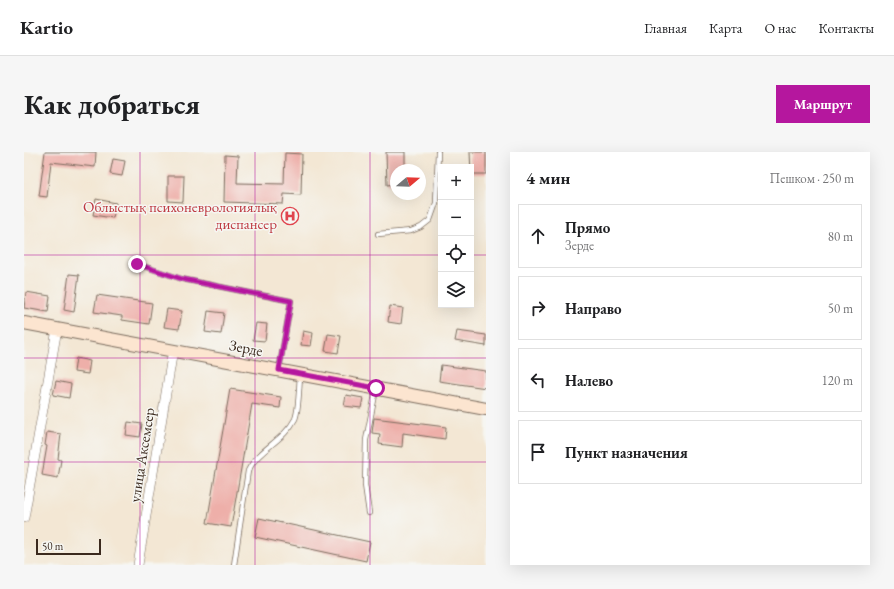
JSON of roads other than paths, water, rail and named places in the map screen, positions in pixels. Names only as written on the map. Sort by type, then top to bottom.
[{"type":"street","name":"Зерде","points":[[24,322],[486,409]]},
{"type":"street","points":[[24,518],[57,329]]},
{"type":"street","name":"улица Аксемсер","points":[[138,565],[173,350]]},
{"type":"lane","points":[[378,234],[411,231],[421,227],[430,220],[436,203],[438,152]]},
{"type":"lane","points":[[137,264],[182,279],[291,301],[279,370]]},
{"type":"lane","points":[[234,565],[248,471],[252,463],[264,451],[278,441],[289,429],[296,417],[301,374]]},
{"type":"lane","points":[[369,513],[365,485],[366,440],[376,388]]},
{"type":"place","name":"Облыстық психоневрологиялық диспансер","points":[[290,216]]}]
